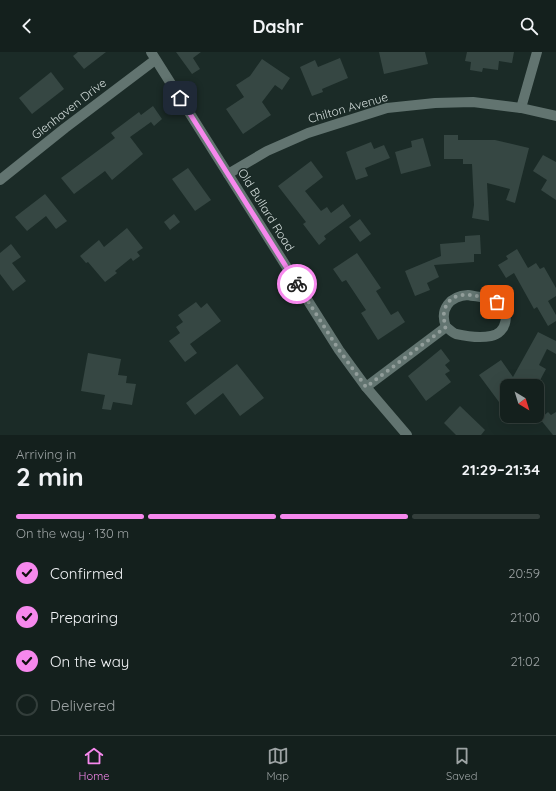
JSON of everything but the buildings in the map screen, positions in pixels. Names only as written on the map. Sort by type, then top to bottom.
[{"type":"street","points":[[521,108],[537,52]]},
{"type":"street","name":"Old Bullard Road","points":[[153,56],[339,350],[366,387],[407,435]]},
{"type":"street","name":"Glenhaven Drive","points":[[0,180],[153,56]]},
{"type":"street","name":"Chilton Avenue","points":[[228,174],[267,151],[301,136],[387,108],[435,103],[473,102],[521,108],[556,116]]},
{"type":"street","points":[[468,295],[497,302],[504,308],[506,317],[505,326],[499,333],[491,336],[455,334],[446,327],[444,312],[448,303],[455,297],[468,295]]},
{"type":"street","points":[[366,387],[446,327]]},
{"type":"way so far","points":[[297,284],[339,350],[366,387],[446,327],[444,312],[448,303],[455,297],[468,295],[497,302]]},
{"type":"route","points":[[180,98],[297,284]]}]
